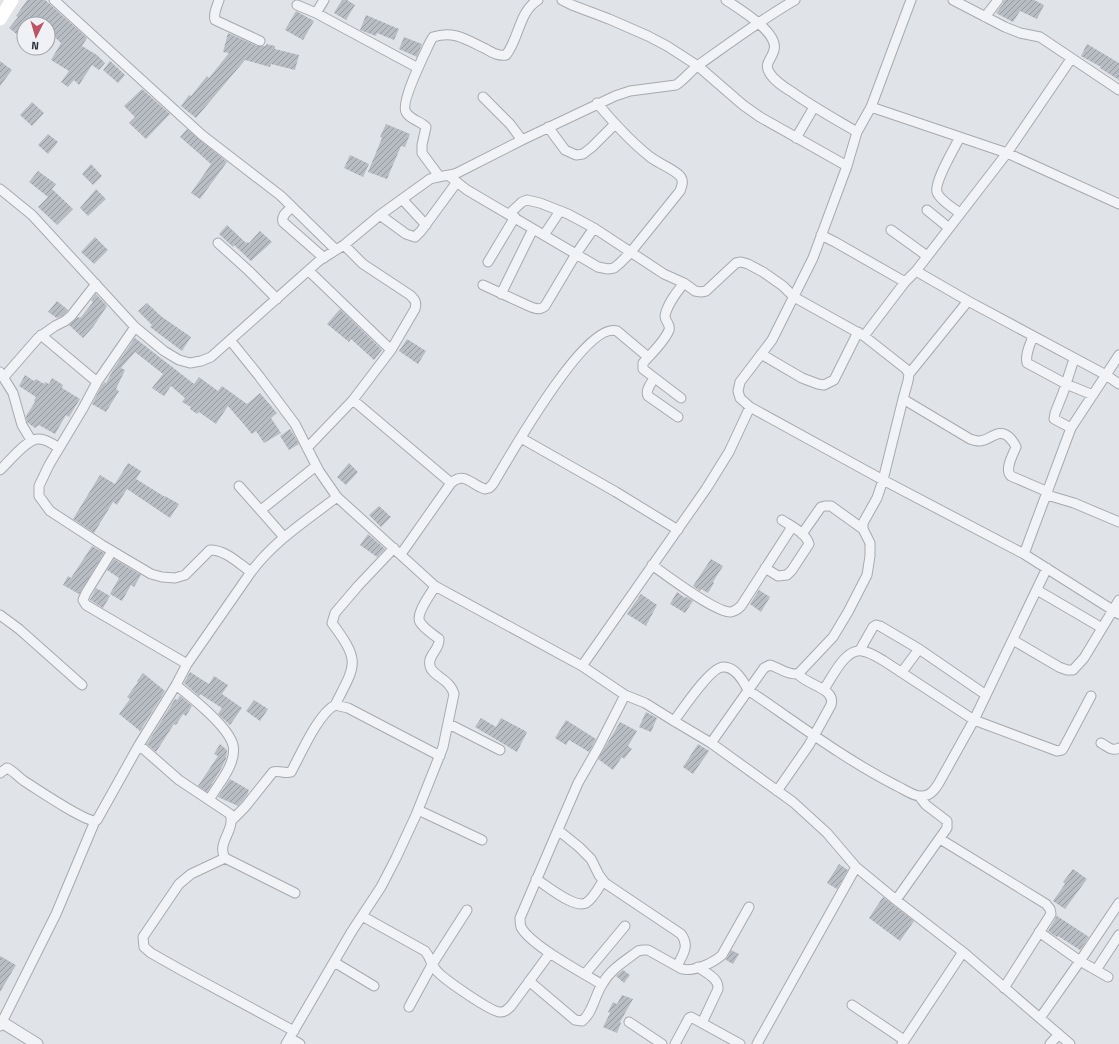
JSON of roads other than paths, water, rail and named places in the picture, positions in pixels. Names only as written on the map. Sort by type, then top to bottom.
[{"type":"main road","points":[[0,19],[12,0]]},
{"type":"street","points":[[54,0],[202,135],[267,184],[340,247],[415,299],[415,309],[391,350],[353,400],[307,448]]},
{"type":"street","points":[[219,0],[214,12],[215,20],[260,40]]},
{"type":"street","points":[[316,13],[324,0]]},
{"type":"street","points":[[439,176],[422,153],[422,145],[426,127],[406,113],[405,108],[406,100],[418,68],[433,37],[447,34],[461,37],[494,54],[501,56],[506,55],[527,12],[538,0]]},
{"type":"street","points":[[562,0],[648,36],[667,46],[698,66],[749,109],[776,127],[847,166]]},
{"type":"street","points":[[726,0],[759,23],[772,38],[775,45],[774,52],[767,63],[767,68],[770,74],[781,85],[814,107],[857,132]]},
{"type":"street","points":[[911,0],[871,107],[857,132],[847,166],[813,258],[772,340],[740,382],[738,391],[740,398],[750,407],[883,480],[1024,554],[1116,612]]},
{"type":"street","points":[[953,0],[1020,33],[1040,37],[1119,90]]},
{"type":"street","points":[[985,16],[998,0]]},
{"type":"street","points":[[0,189],[32,214],[135,327],[164,351],[179,360],[190,363],[202,362],[211,357],[309,270],[380,215],[430,179],[439,176],[449,176],[468,168],[548,127],[614,96],[630,91],[676,85],[698,66],[788,2]]},
{"type":"street","points":[[297,5],[316,13],[418,68]]},
{"type":"street","points":[[762,354],[802,378],[818,384],[824,385],[834,380],[861,334],[916,270],[1007,153],[1071,59]]},
{"type":"street","points":[[483,97],[510,124],[522,140]]},
{"type":"street","points":[[449,176],[466,190],[598,267],[608,269],[614,268],[630,253],[680,191],[683,182],[682,177],[635,144],[597,103]]},
{"type":"street","points":[[796,138],[814,107]]},
{"type":"street","points":[[871,107],[1007,153],[1119,204]]},
{"type":"street","points":[[548,127],[565,150],[576,155],[583,154],[592,147],[615,124]]},
{"type":"street","points":[[960,137],[940,176],[937,188],[937,192],[940,196],[960,214]]},
{"type":"street","points":[[380,215],[406,234],[415,237],[426,225],[457,182]]},
{"type":"street","points":[[402,199],[426,225]]},
{"type":"street","points":[[488,262],[512,216],[522,202],[527,200],[540,203],[594,228],[630,253],[664,274],[684,282],[695,291],[706,291],[736,263],[741,262],[763,272],[784,286],[794,297],[861,334],[906,369],[908,381],[883,480],[877,498],[863,523],[863,529],[870,543],[870,556],[866,575],[851,606],[833,637],[798,674]]},
{"type":"street","points":[[292,207],[284,215],[282,222],[324,258]]},
{"type":"street","points":[[927,210],[949,228]]},
{"type":"street","points":[[544,235],[560,211]]},
{"type":"street","points":[[502,294],[533,228]]},
{"type":"street","points":[[483,285],[531,307],[538,309],[545,306],[576,254],[594,228]]},
{"type":"street","points":[[891,230],[927,256]]},
{"type":"street","points":[[821,235],[905,282]]},
{"type":"street","points":[[218,243],[277,298]]},
{"type":"street","points":[[309,270],[391,350]]},
{"type":"street","points":[[916,270],[968,301],[1106,375],[1119,384]]},
{"type":"street","points":[[681,398],[643,370],[643,362],[670,329],[666,315],[669,306],[684,282]]},
{"type":"street","points":[[31,440],[22,425],[13,392],[2,375],[41,335],[71,316],[96,284]]},
{"type":"street","points":[[908,374],[968,301]]},
{"type":"street","points":[[135,327],[97,382],[49,465],[39,486],[39,496],[50,511],[150,574],[175,578],[185,575],[210,550],[224,552],[251,572]]},
{"type":"street","points":[[232,820],[245,807],[273,772],[291,772],[320,719],[330,708],[335,705],[351,675],[354,662],[352,652],[332,622],[335,613],[358,586],[397,551],[451,482],[456,478],[461,477],[466,478],[480,488],[489,488],[493,484],[520,438],[558,379],[570,364],[597,338],[609,330],[613,329],[617,331],[648,357]]},
{"type":"street","points":[[41,335],[97,382]]},
{"type":"street","points":[[1033,336],[1027,351],[1027,363],[1066,384],[1093,395]]},
{"type":"street","points":[[230,340],[295,424],[316,466],[337,497],[436,586],[582,666],[625,695],[644,703],[711,743],[778,791],[793,802],[827,833],[856,867],[963,952],[1070,1044]]},
{"type":"street","points":[[1024,554],[1071,428],[1119,355]]},
{"type":"street","points":[[1071,428],[1054,418],[1074,359]]},
{"type":"street","points":[[654,378],[646,393],[678,417]]},
{"type":"street","points":[[903,399],[970,439],[978,441],[1000,433],[1005,434],[1014,442],[1016,447],[1008,469],[1008,473],[1011,476],[1119,522]]},
{"type":"street","points":[[353,400],[451,482]]},
{"type":"street","points":[[582,666],[706,489],[729,452],[750,407]]},
{"type":"street","points":[[520,438],[616,492],[678,530]]},
{"type":"street","points":[[0,470],[31,440],[44,440],[59,448]]},
{"type":"street","points":[[261,510],[316,466]]},
{"type":"street","points":[[239,486],[284,537]]},
{"type":"street","points":[[37,1044],[1,1023],[56,914],[95,822],[187,664],[251,572],[284,537],[337,497]]},
{"type":"street","points":[[802,534],[820,507],[825,506],[831,506],[863,529]]},
{"type":"street","points":[[765,568],[778,576],[787,575],[809,544],[802,534],[782,520]]},
{"type":"street","points":[[652,565],[710,604],[725,611],[731,612],[741,606],[792,527]]},
{"type":"street","points":[[112,551],[86,593],[84,600],[86,605],[187,664]]},
{"type":"street","points":[[919,796],[928,795],[935,790],[974,720],[1047,568]]},
{"type":"street","points":[[290,1038],[334,962],[381,887],[418,810],[440,756],[453,700],[452,688],[432,670],[429,664],[431,657],[438,646],[439,639],[421,624],[418,619],[436,586]]},
{"type":"street","points":[[1037,590],[1102,628]]},
{"type":"street","points":[[1013,640],[1059,667],[1067,670],[1073,670],[1084,658],[1102,628],[1116,612],[1119,600]]},
{"type":"street","points":[[0,615],[19,629],[82,685]]},
{"type":"street","points":[[860,650],[873,627],[876,625],[880,626],[919,649],[986,695]]},
{"type":"street","points":[[902,672],[919,649]]},
{"type":"street","points":[[824,689],[843,660],[851,652],[860,650],[869,653],[902,672],[974,720],[1057,751],[1062,750],[1091,696]]},
{"type":"street","points":[[711,743],[764,668],[770,665],[775,666],[788,674],[798,674],[808,682],[824,689],[832,696],[833,700],[831,705],[814,736],[778,791]]},
{"type":"street","points":[[674,721],[710,675],[719,667],[726,666],[733,671],[748,690],[814,736],[878,776],[919,796],[926,805],[946,821],[947,828],[896,900]]},
{"type":"street","points":[[176,685],[214,720],[229,737],[234,747],[230,765],[209,800]]},
{"type":"street","points":[[601,984],[550,953],[524,932],[520,924],[520,918],[567,806],[625,695]]},
{"type":"street","points":[[335,705],[348,708],[440,756]]},
{"type":"street","points":[[448,724],[500,750]]},
{"type":"street","points":[[1101,743],[1112,749],[1116,750],[1119,748]]},
{"type":"street","points":[[139,745],[179,780],[230,814],[232,820],[231,825],[222,848],[222,853],[226,858],[295,893]]},
{"type":"street","points":[[0,772],[7,768],[11,770],[39,790],[95,822]]},
{"type":"street","points":[[418,810],[482,840]]},
{"type":"street","points":[[558,830],[587,854],[603,881],[681,934],[686,945],[685,951],[677,966]]},
{"type":"street","points":[[940,839],[1046,904],[1050,909],[1051,914],[1004,988]]},
{"type":"street","points":[[226,858],[191,874],[179,884],[143,937],[144,946],[151,953],[300,1044]]},
{"type":"street","points":[[757,1044],[856,867]]},
{"type":"street","points":[[536,879],[570,901],[582,904],[589,900],[603,881]]},
{"type":"street","points":[[1040,1018],[1119,903]]},
{"type":"street","points":[[529,981],[575,1020],[579,1021],[584,1019],[589,1012],[601,984],[608,974],[638,951],[643,950],[656,953],[677,966],[687,970],[716,960],[722,955],[749,907]]},
{"type":"street","points":[[409,1007],[433,963],[466,910]]},
{"type":"street","points":[[362,916],[425,951],[430,957],[435,969],[486,1007],[500,1012],[506,1011],[511,1006],[550,953]]},
{"type":"street","points":[[585,974],[625,926]]},
{"type":"street","points":[[1039,932],[1080,961],[1108,977]]},
{"type":"street","points":[[1096,970],[1119,935]]},
{"type":"street","points":[[852,1005],[903,1042],[963,952]]},
{"type":"street","points":[[334,962],[374,986]]},
{"type":"street","points":[[698,967],[712,976],[718,985],[718,990],[702,1022]]},
{"type":"street","points":[[675,1044],[688,1018],[691,1017],[740,1044]]},
{"type":"street","points":[[629,1022],[662,1044]]},
{"type":"street","points":[[1050,1044],[1059,1034]]}]
